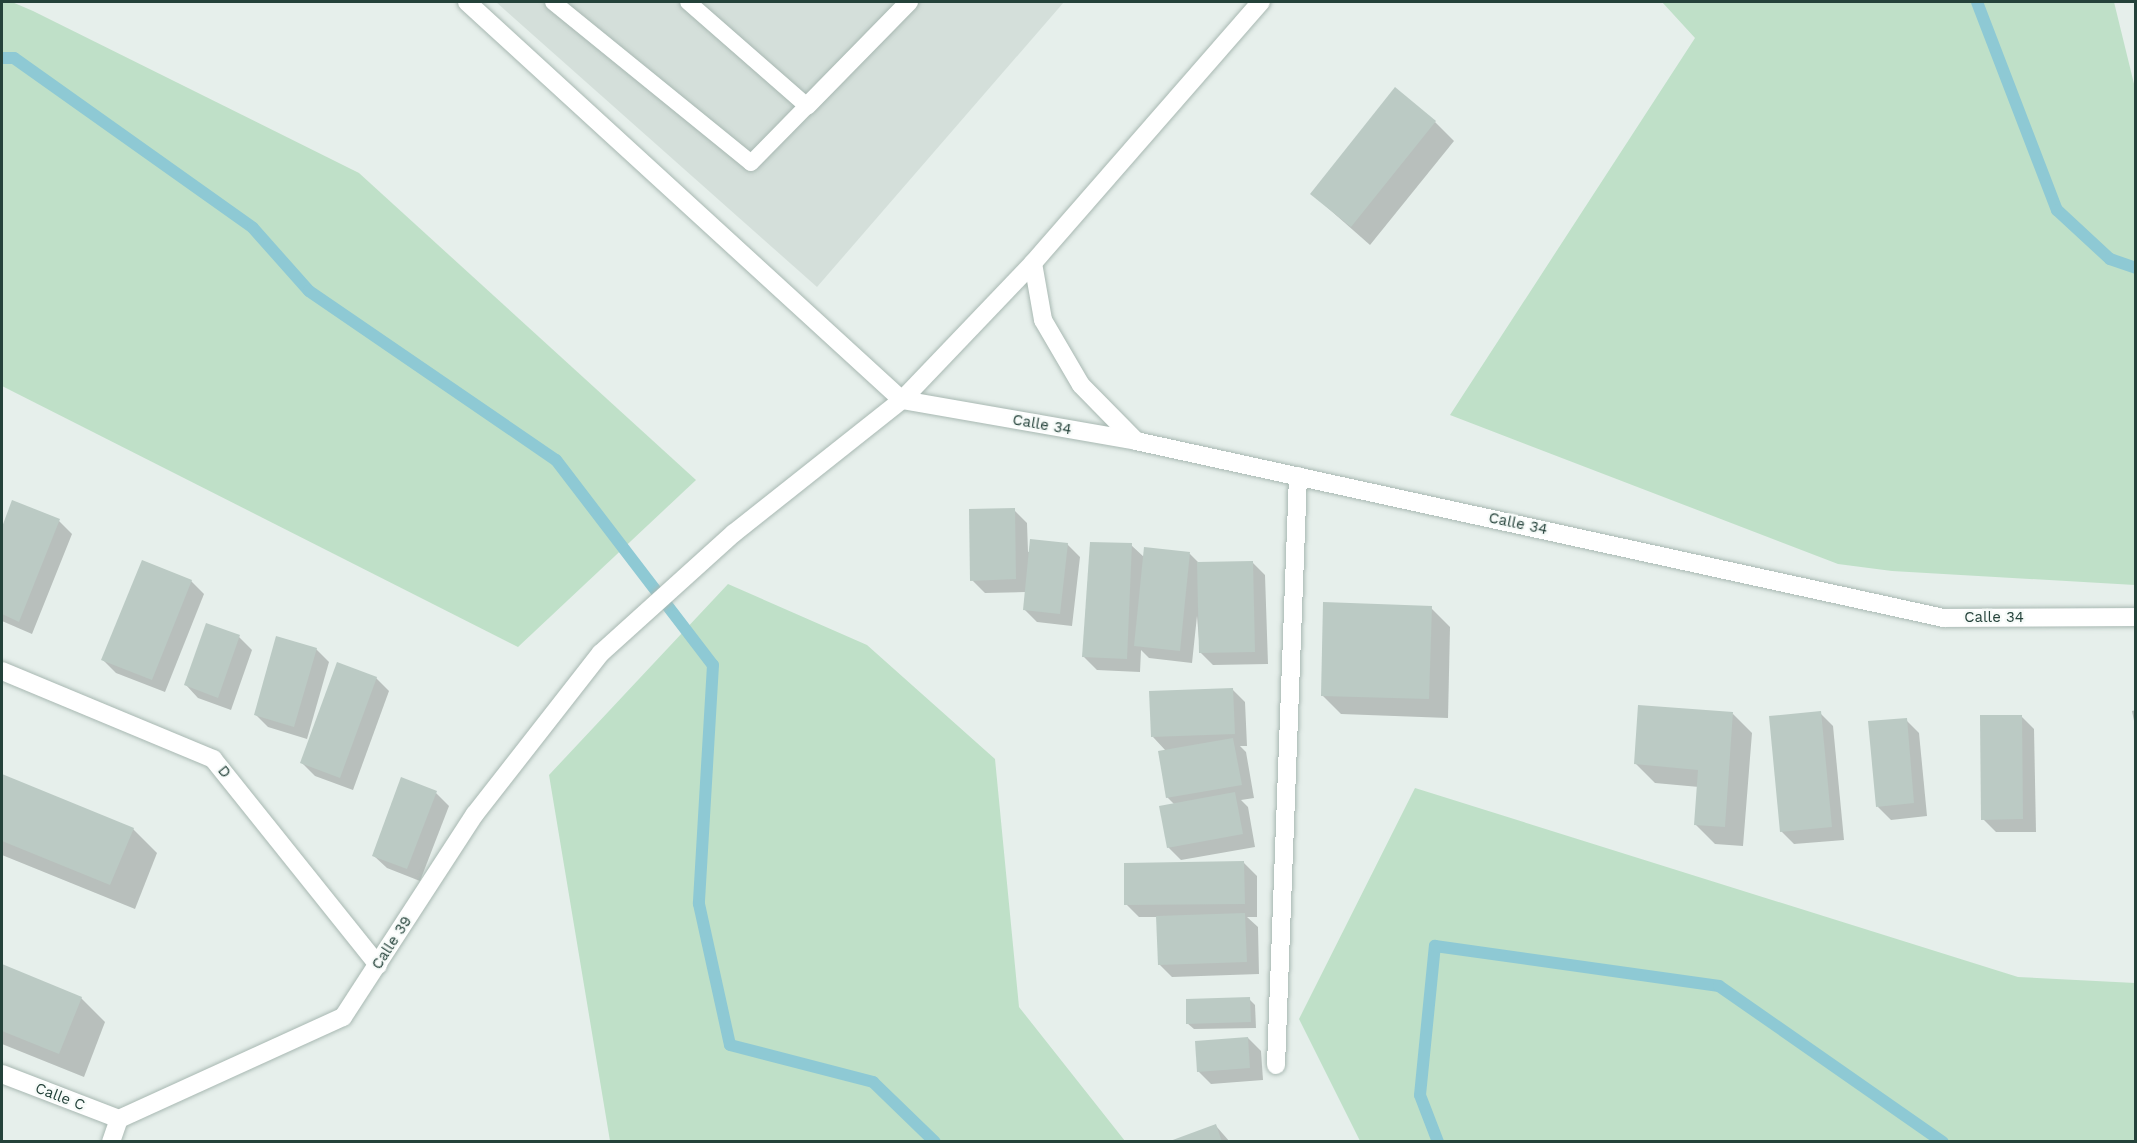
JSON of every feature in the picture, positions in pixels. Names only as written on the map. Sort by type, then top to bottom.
[{"type":"street","points":[[467,2],[902,400]]},
{"type":"street","points":[[807,106],[909,2]]},
{"type":"street","name":"Calle 39","points":[[119,1119],[343,1017],[475,814],[601,653],[734,533],[902,400],[1033,263],[1261,2]]},
{"type":"street","points":[[1033,263],[1043,320],[1048,330],[1081,385],[1136,441]]},
{"type":"street","name":"Calle 34","points":[[902,400],[1136,441],[1944,618],[2136,617]]},
{"type":"street","points":[[1276,1065],[1298,476]]},
{"type":"street","name":"D","points":[[2,671],[213,759],[378,965]]},
{"type":"street","name":"Calle C","points":[[2,1074],[119,1119]]},
{"type":"street","points":[[111,1142],[119,1119]]},
{"type":"lane","points":[[553,2],[751,163],[807,106],[688,2]]},
{"type":"shaded area","points":[[496,2],[1064,2],[817,287]]},
{"type":"green space","points":[[2,2],[12,2],[33,11],[359,173],[696,480],[518,647],[2,386]]},
{"type":"green space","points":[[1662,2],[2114,2],[2136,92],[2135,585],[1892,571],[1838,564],[1450,415],[1695,38]]},
{"type":"green space","points":[[728,584],[867,645],[995,759],[1019,1007],[1125,1141],[610,1141],[549,775]]},
{"type":"green space","points":[[1415,788],[2018,977],[2135,983],[2135,1141],[1360,1141],[1299,1019]]},
{"type":"building","points":[[1395,87],[1436,121],[1351,227],[1310,194]]},
{"type":"building","points":[[12,500],[60,519],[19,622],[2,614],[2,527]]},
{"type":"building","points":[[1015,508],[1016,579],[970,581],[969,509]]},
{"type":"building","points":[[1030,539],[1068,543],[1060,614],[1023,610]]},
{"type":"building","points":[[1090,542],[1132,543],[1127,659],[1082,657]]},
{"type":"building","points":[[1144,547],[1190,552],[1180,651],[1134,646]]},
{"type":"building","points":[[142,560],[192,580],[152,680],[101,660]]},
{"type":"building","points":[[1253,561],[1255,652],[1199,653],[1197,562]]},
{"type":"building","points":[[1323,602],[1432,606],[1429,699],[1321,696]]},
{"type":"building","points":[[206,623],[240,635],[218,698],[184,685]]},
{"type":"building","points":[[276,636],[317,648],[294,727],[254,715]]},
{"type":"building","points":[[337,662],[377,677],[340,778],[300,763]]},
{"type":"building","points":[[1233,688],[1235,734],[1151,737],[1149,691]]},
{"type":"building","points":[[1638,705],[1733,712],[1725,827],[1694,825],[1698,770],[1634,764]]},
{"type":"building","points":[[1821,711],[1832,827],[1780,832],[1769,716]]},
{"type":"building","points":[[1980,715],[2022,715],[2023,819],[1981,820]]},
{"type":"building","points":[[1907,718],[1914,803],[1876,807],[1868,721]]},
{"type":"building","points":[[1233,738],[1242,785],[1166,798],[1158,751]]},
{"type":"building","points":[[2,774],[134,828],[110,885],[2,841]]},
{"type":"building","points":[[401,777],[437,791],[407,869],[372,856]]},
{"type":"building","points":[[1235,792],[1243,834],[1167,848],[1159,806]]},
{"type":"building","points":[[1244,861],[1245,904],[1124,905],[1124,863]]},
{"type":"building","points":[[1245,913],[1247,962],[1158,965],[1156,916]]},
{"type":"building","points":[[2,964],[82,997],[59,1054],[2,1031]]},
{"type":"building","points":[[1250,997],[1251,1022],[1186,1024],[1186,999]]},
{"type":"building","points":[[1248,1037],[1250,1068],[1197,1072],[1195,1041]]},
{"type":"building","points":[[1216,1124],[1222,1142],[1170,1142],[1170,1141]]},
{"type":"waterway","points":[[1977,2],[2057,210],[2110,259],[2136,268]]},
{"type":"waterway","points":[[2,58],[14,58],[253,228],[309,291],[556,460],[713,665],[699,904],[730,1045],[873,1082],[935,1142]]},
{"type":"waterway","points":[[1438,1142],[1420,1095],[1435,946],[1719,986],[1943,1142]]}]
